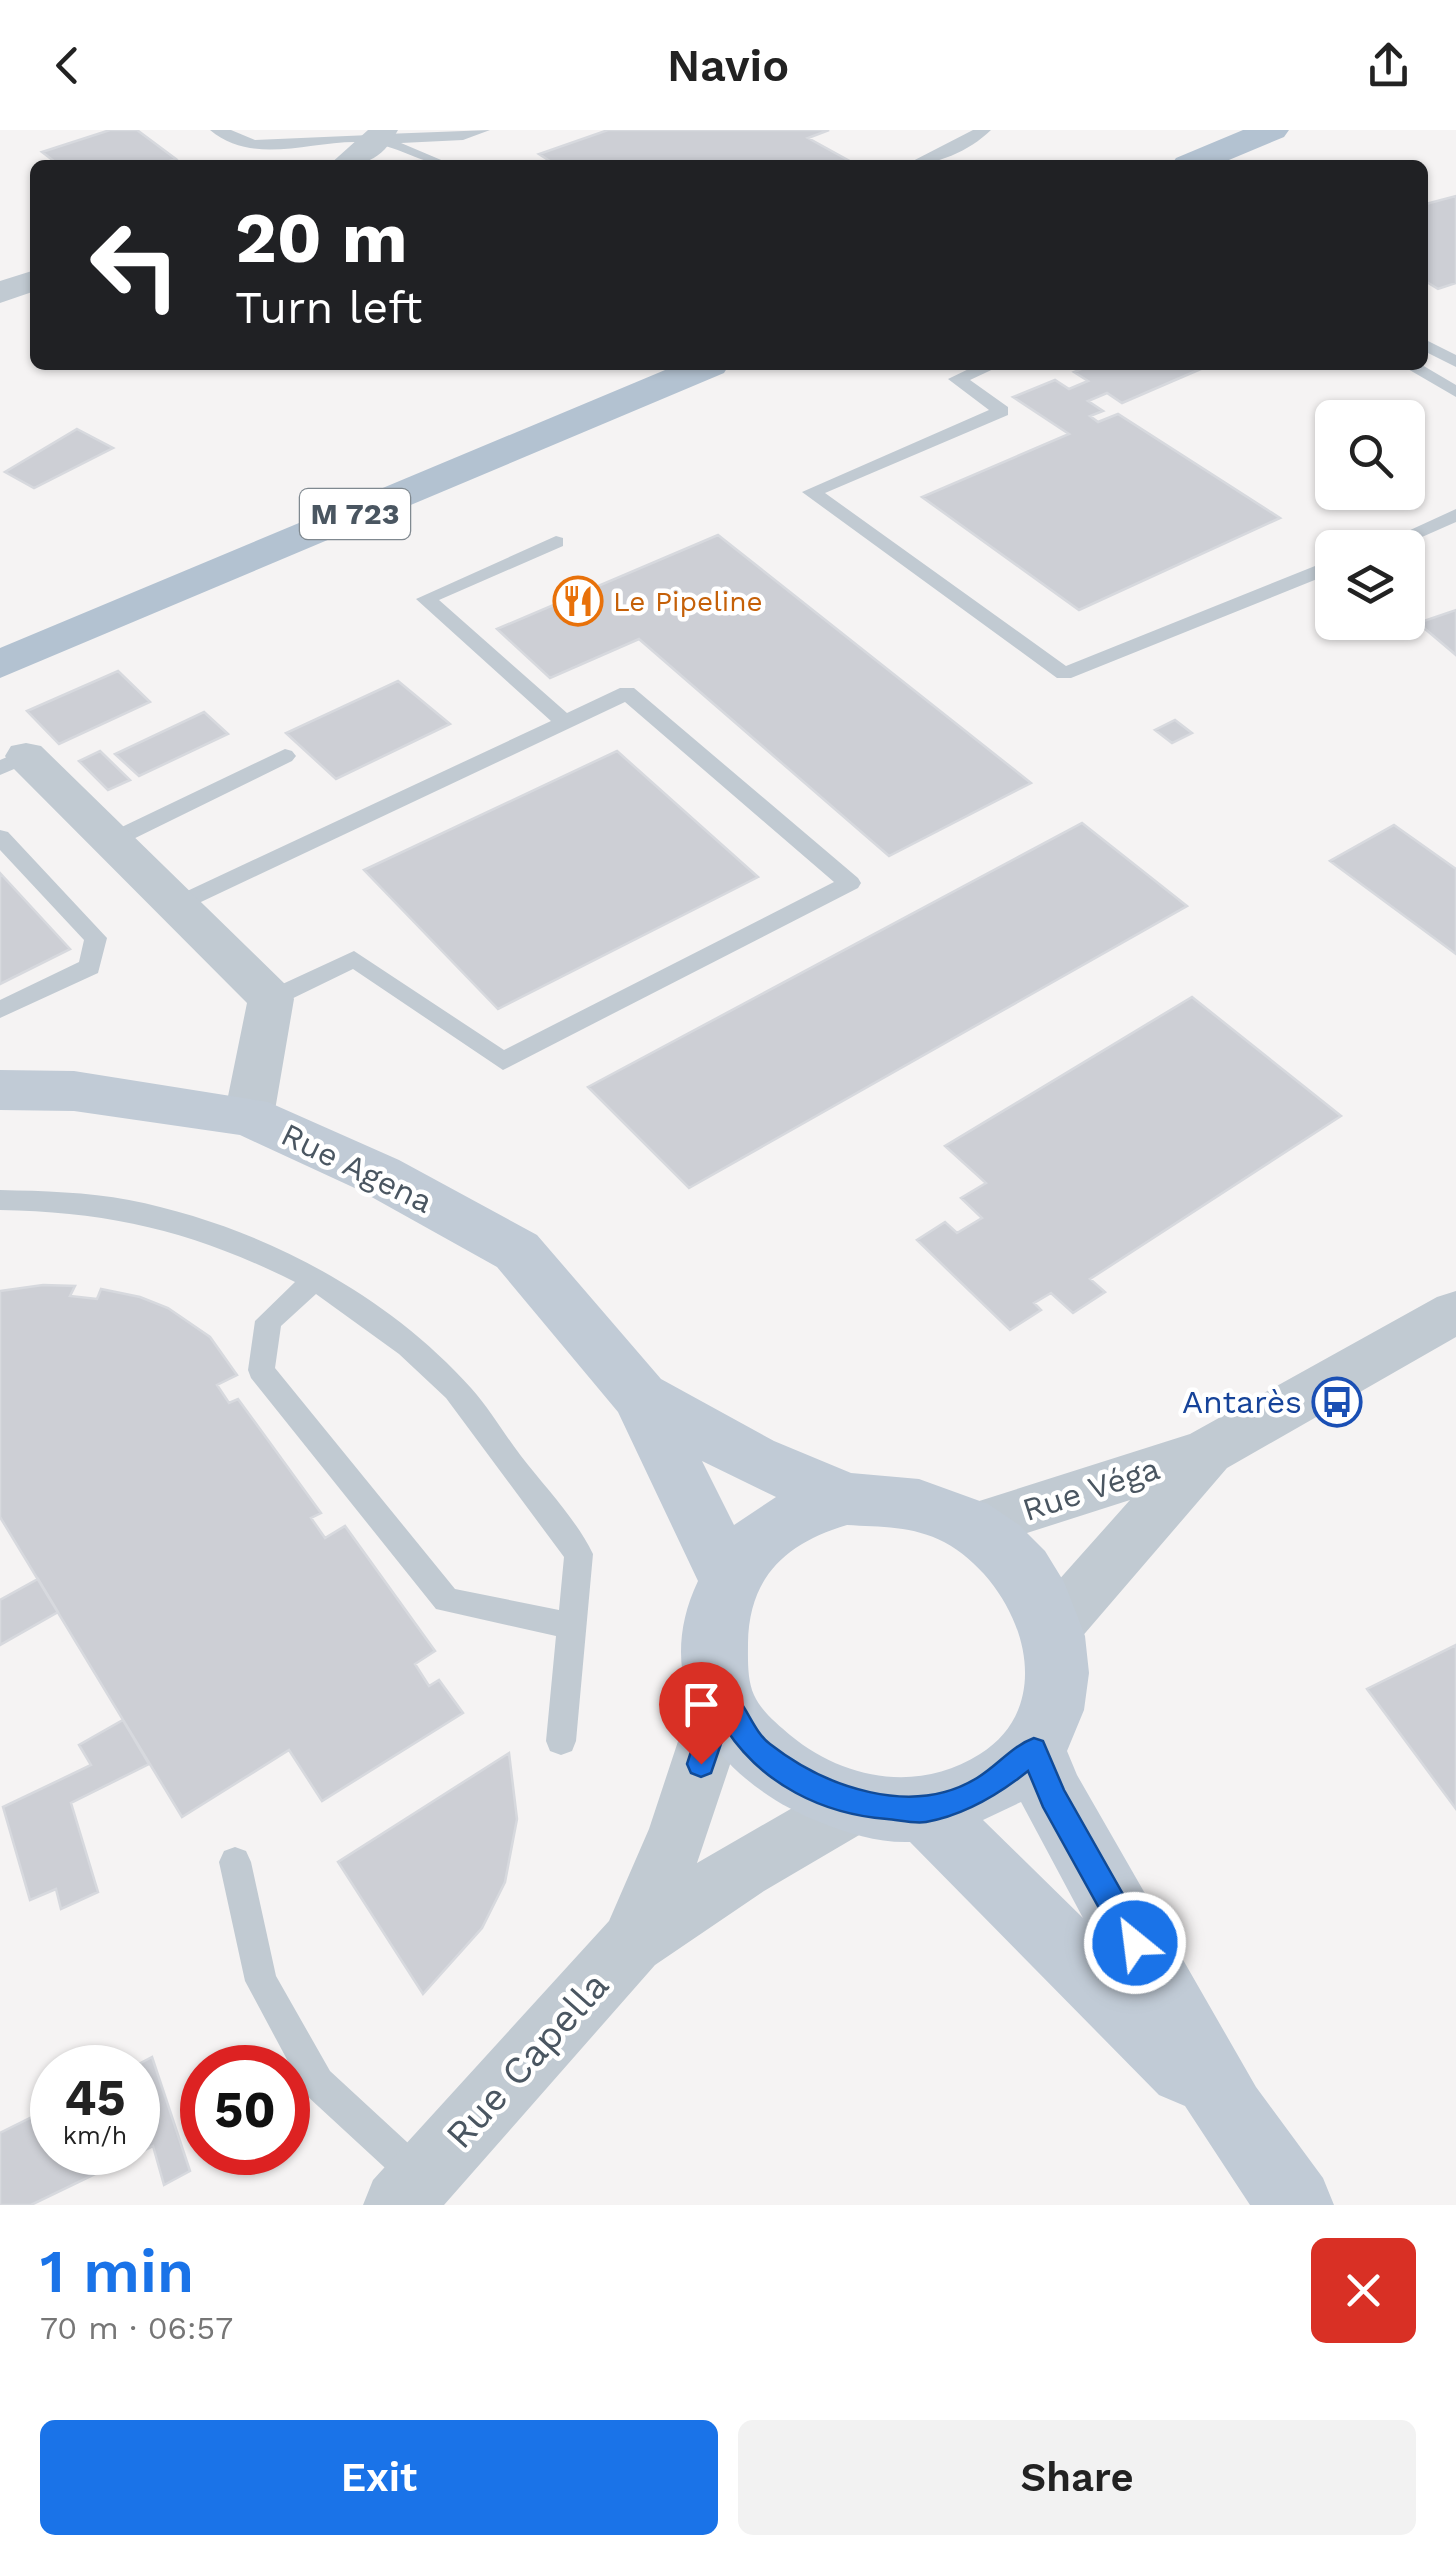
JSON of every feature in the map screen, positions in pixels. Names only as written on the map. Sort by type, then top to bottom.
[{"type":"main road","points":[[1200,160],[1272,130]]},
{"type":"main road","name":"M 723","points":[[0,664],[698,370]]},
{"type":"main road","name":"Rue Agena","points":[[0,1090],[74,1091],[250,1116],[379,1175],[516,1251],[640,1396],[729,1580]]},
{"type":"main road","name":"Rue Agena","points":[[640,1396],[752,1459],[847,1499]]},
{"type":"main road","points":[[847,1499],[929,1508],[974,1526],[1014,1558],[1053,1628],[1059,1661],[1054,1702],[1034,1750],[984,1790],[890,1806],[802,1784],[755,1750],[722,1699],[715,1666],[716,1617],[729,1580],[750,1550],[777,1526],[810,1510],[847,1499]]},
{"type":"main road","points":[[1034,1750],[1053,1797],[1230,2114],[1296,2205]]},
{"type":"main road","points":[[890,1806],[1230,2114]]},
{"type":"street","points":[[350,160],[379,133]]},
{"type":"street","points":[[0,292],[30,282]]},
{"type":"street","points":[[13,762],[111,841],[271,999],[250,1116]]},
{"type":"street","name":"Rue Véga","points":[[974,1526],[1207,1452],[1456,1312]]},
{"type":"street","name":"Rue Véga","points":[[1053,1628],[1207,1452]]},
{"type":"street","name":"Rue Capella","points":[[632,1943],[680,1829],[722,1699]]},
{"type":"street","name":"Rue Capella","points":[[409,2191],[632,1943],[742,1870],[890,1806]]},
{"type":"lane","points":[[218,130],[253,146],[379,133],[464,135],[482,130]]},
{"type":"lane","points":[[926,160],[956,148],[983,130]]},
{"type":"lane","points":[[379,133],[434,160]]},
{"type":"lane","points":[[1428,346],[1456,362]]},
{"type":"lane","points":[[980,370],[957,379],[1002,410],[811,492],[1064,674],[1315,573]]},
{"type":"lane","points":[[1419,370],[1456,392]]},
{"type":"lane","points":[[1423,530],[1456,516]]},
{"type":"lane","points":[[556,542],[426,600],[565,722]]},
{"type":"lane","points":[[176,905],[627,693],[850,883],[503,1061],[354,959],[271,999]]},
{"type":"lane","points":[[111,841],[285,756]]},
{"type":"lane","points":[[0,836],[96,938],[90,967],[0,1010]]},
{"type":"lane","points":[[0,1200],[110,1208],[197,1226],[295,1266],[375,1316],[458,1392],[579,1554],[561,1741]]},
{"type":"lane","points":[[316,1279],[268,1321],[262,1370],[446,1600],[572,1626]]},
{"type":"lane","name":"Rue Capella","points":[[235,1862],[261,1982],[318,2083],[409,2191]]},
{"type":"building","points":[[110,130],[137,130],[176,159],[52,160],[42,152]]},
{"type":"building","points":[[608,130],[829,130],[808,138],[848,160],[548,160],[539,154]]},
{"type":"building","points":[[1456,196],[1456,283],[1438,289],[1428,283],[1428,203]]},
{"type":"building","points":[[1198,370],[1122,403],[1107,393],[1088,401],[1103,411],[1090,416],[1098,422],[1118,414],[1280,518],[1079,610],[922,497],[1069,434],[1013,397],[1055,380],[1069,389],[1088,381],[1074,372]]},
{"type":"building","points":[[77,429],[113,448],[34,488],[5,472]]},
{"type":"building","points":[[718,535],[1031,783],[889,856],[639,639],[550,678],[497,629]]},
{"type":"building","points":[[1456,610],[1456,655],[1425,629],[1425,621]]},
{"type":"building","points":[[118,671],[150,702],[59,744],[27,711]]},
{"type":"building","points":[[398,681],[450,724],[336,779],[286,733]]},
{"type":"building","points":[[204,712],[228,734],[139,776],[115,754]]},
{"type":"building","points":[[1175,720],[1192,733],[1172,743],[1155,730]]},
{"type":"building","points":[[100,751],[130,780],[108,790],[79,761]]},
{"type":"building","points":[[617,751],[758,877],[498,1009],[364,870]]},
{"type":"building","points":[[1082,823],[1187,906],[689,1188],[588,1087]]},
{"type":"building","points":[[1394,825],[1456,869],[1456,954],[1330,861]]},
{"type":"building","points":[[0,873],[70,949],[0,984]]},
{"type":"building","points":[[1192,997],[1341,1116],[1090,1279],[1105,1292],[1073,1313],[1051,1293],[1034,1303],[1041,1310],[1010,1330],[917,1240],[945,1222],[957,1233],[982,1218],[961,1198],[986,1183],[945,1146]]},
{"type":"building","points":[[43,1285],[75,1286],[70,1296],[97,1299],[101,1289],[140,1297],[168,1308],[210,1337],[237,1375],[217,1385],[229,1403],[238,1399],[321,1513],[311,1518],[325,1538],[345,1526],[435,1651],[415,1664],[429,1686],[439,1680],[463,1713],[322,1801],[289,1750],[182,1817],[0,1517],[0,1291]]},
{"type":"building","points":[[38,1579],[58,1612],[0,1645],[0,1600]]},
{"type":"building","points":[[1456,1645],[1456,1809],[1367,1689]]},
{"type":"building","points":[[123,1720],[149,1764],[71,1803],[98,1892],[61,1909],[56,1889],[30,1900],[3,1807],[91,1765],[79,1745]]},
{"type":"building","points":[[509,1753],[517,1819],[505,1882],[482,1928],[423,1994],[338,1862]]},
{"type":"building","points":[[160,2081],[180,2141],[183,2175],[164,2185],[160,2171]]},
{"type":"building","points":[[30,2118],[30,2175],[93,2175],[31,2205],[0,2205],[0,2133]]},
{"type":"place","name":"Le Pipeline","points":[[578,601]]},
{"type":"place","name":"Antarès","points":[[1337,1402]]},
{"type":"route","points":[[701,1764],[722,1699],[755,1750],[802,1784],[856,1804],[924,1809],[984,1790],[1034,1750],[1053,1797],[1135,1943]]}]
